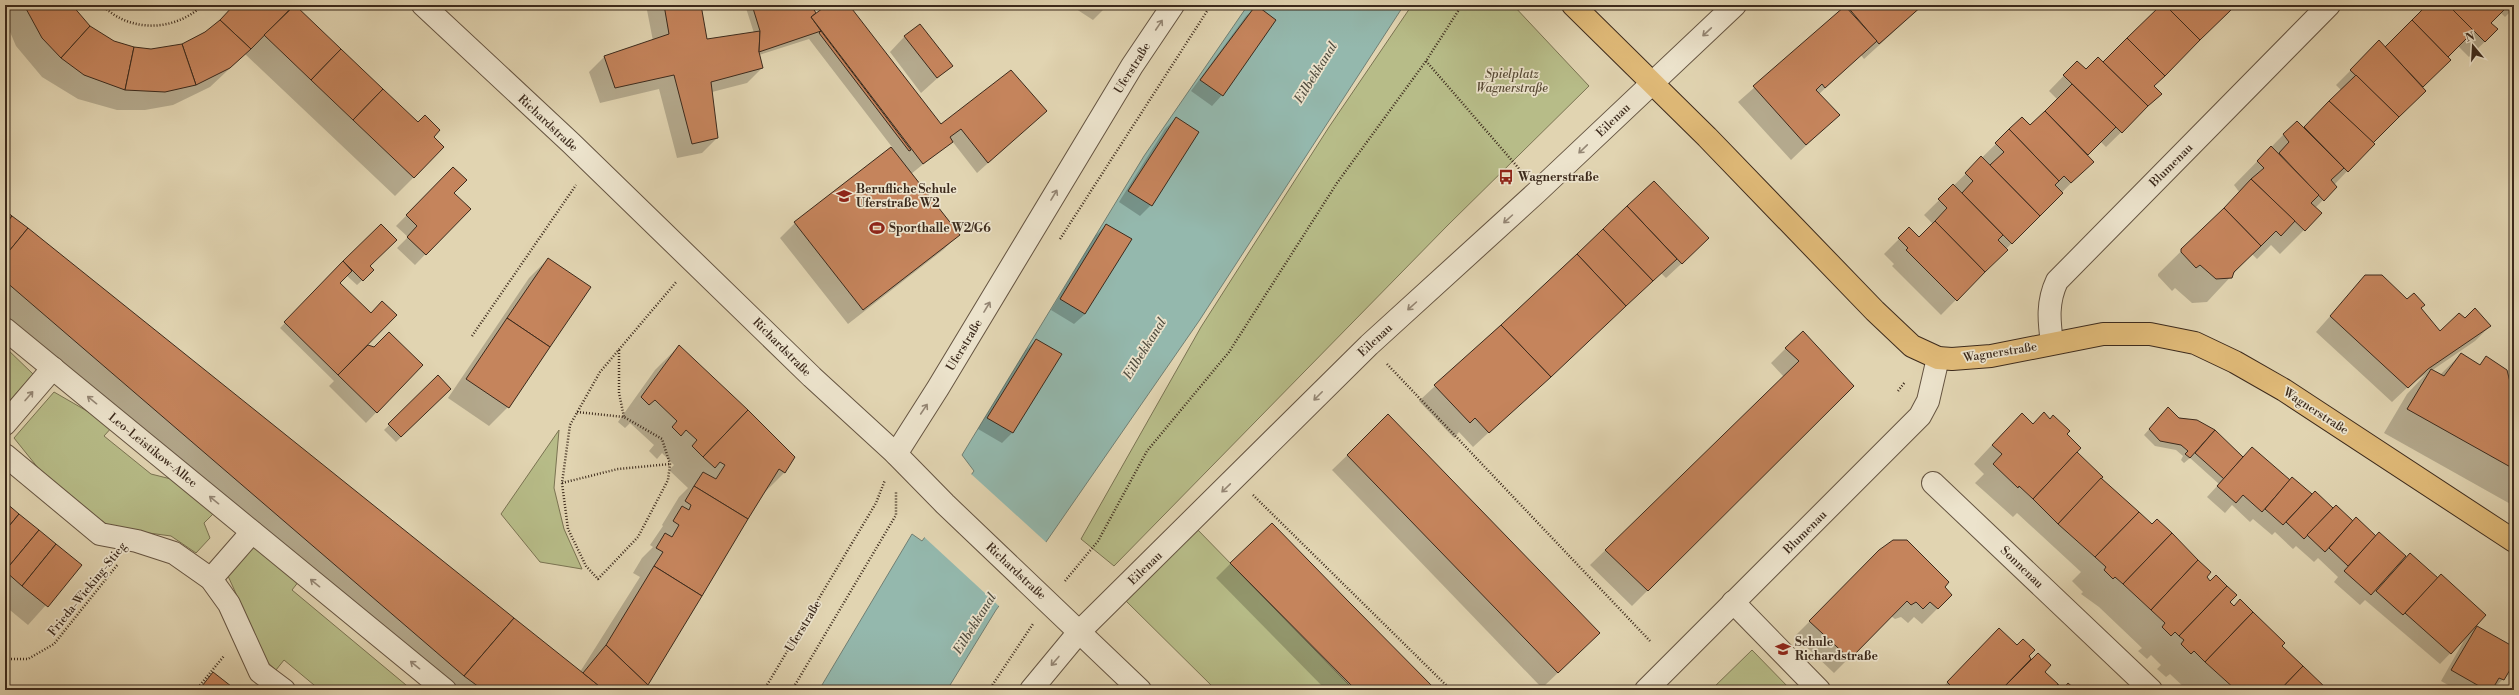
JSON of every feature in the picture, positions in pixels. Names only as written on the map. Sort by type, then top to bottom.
[{"type":"main road","name":"Wagnerstraße","points":[[1573,5],[1652,83],[1904,340],[1925,353],[1938,358],[1977,358],[2103,334],[2127,333],[2150,334],[2195,343],[2235,362],[2284,390],[2514,541]]},
{"type":"street","name":"Richardstraße","points":[[423,5],[694,261],[812,377],[896,454],[945,504],[1140,690]]},
{"type":"street","name":"Uferstraße","points":[[896,454],[938,388],[1132,66],[1173,5]]},
{"type":"street","name":"Eilenau","points":[[1031,690],[1079,632],[1236,479],[1369,345],[1537,192],[1735,5]]},
{"type":"street","name":"Blumenau","points":[[2052,343],[2049,308],[2052,291],[2057,281],[2329,5]]},
{"type":"street","name":"Leo-Leistikow-Allee","points":[[5,329],[445,690]]},
{"type":"street","name":"Blumenau","points":[[1646,690],[1920,416],[1928,401],[1938,358]]},
{"type":"street","points":[[5,424],[53,368]]},
{"type":"street","points":[[5,455],[100,534],[137,541],[174,553],[211,579],[229,604],[260,672],[284,690]]},
{"type":"street","name":"Sonnenau","points":[[1933,483],[2150,690]]},
{"type":"street","points":[[211,579],[252,532]]},
{"type":"street","points":[[1733,602],[1819,690]]},
{"type":"path","points":[[102,5],[112,14],[129,22],[156,26],[182,20],[203,5]]},
{"type":"path","points":[[989,690],[1048,602],[1098,541],[1147,451],[1229,352],[1337,183],[1426,61],[1462,5]]},
{"type":"path","points":[[1426,61],[1512,160],[1537,192]]},
{"type":"path","points":[[472,336],[590,163]]},
{"type":"path","points":[[577,412],[624,417],[662,439],[670,464],[668,480],[638,537],[598,579],[586,566],[568,529],[562,483],[570,425],[577,412],[600,372],[694,261]]},
{"type":"path","points":[[1369,345],[1650,641]]},
{"type":"path","points":[[619,350],[619,393],[624,417]]},
{"type":"path","points":[[792,690],[896,515],[896,454]]},
{"type":"path","name":"Uferstraße","points":[[764,690],[876,503],[896,454]]},
{"type":"path","points":[[562,483],[618,469],[670,464]]},
{"type":"path","points":[[1236,479],[1451,690]]},
{"type":"path","name":"Frieda-Wieking-Stieg","points":[[5,659],[28,659],[54,644],[137,541]]},
{"type":"path","points":[[196,690],[242,634]]},
{"type":"green space","name":"Spielplatz Wagnerstraße","points":[[1412,5],[1513,5],[1589,86],[1447,226],[1114,566],[1081,539],[1201,327],[1329,127]]},
{"type":"green space","points":[[5,347],[33,374],[5,406]]},
{"type":"green space","points":[[54,392],[113,426],[104,436],[151,474],[179,481],[213,514],[204,523],[210,538],[196,553],[171,536],[112,528],[51,484],[14,438]]},
{"type":"green space","points":[[559,430],[554,488],[564,529],[582,569],[540,562],[501,514]]},
{"type":"green space","points":[[1196,528],[1354,690],[1216,690],[1123,598]]},
{"type":"green space","points":[[255,544],[299,581],[292,590],[412,690],[320,690],[284,660],[276,670],[267,662],[228,576]]},
{"type":"green space","points":[[1752,650],[1791,690],[1711,690]]},
{"type":"water","name":"Eilbekkanal","points":[[1248,5],[1404,5],[1199,321],[1046,542],[996,610],[947,690],[819,690],[912,534],[922,541],[974,471],[962,455],[1144,156]]},
{"type":"pier","points":[[970,473],[1048,544],[1000,607],[923,536]]},
{"type":"building","points":[[24,5],[72,5],[90,26],[61,58],[42,38]]},
{"type":"building","points":[[234,5],[294,5],[251,49],[220,20]]},
{"type":"building","points":[[295,5],[341,49],[311,80],[264,35]]},
{"type":"building","points":[[664,5],[701,5],[707,39],[760,31],[759,52],[763,68],[711,82],[718,138],[692,144],[674,75],[615,88],[604,56],[669,34]]},
{"type":"building","points":[[752,5],[811,5],[816,13],[811,17],[821,31],[759,52],[760,31]]},
{"type":"building","points":[[827,5],[849,5],[941,124],[1011,70],[1047,111],[988,163],[961,129],[950,137],[953,142],[923,164],[811,17]]},
{"type":"building","points":[[1256,5],[1276,20],[1223,96],[1200,80]]},
{"type":"building","points":[[1846,5],[1923,5],[1879,44]]},
{"type":"building","points":[[2161,5],[2165,5],[2200,40],[2165,76],[2127,38]]},
{"type":"building","points":[[2165,5],[2226,5],[2231,10],[2200,40]]},
{"type":"building","points":[[2427,5],[2448,5],[2474,31],[2448,57],[2412,20]]},
{"type":"building","points":[[2448,5],[2499,5],[2504,10],[2491,23],[2498,29],[2485,42]]},
{"type":"building","points":[[1845,6],[1877,41],[1825,88],[1822,84],[1816,90],[1840,115],[1806,145],[1753,86]]},
{"type":"building","points":[[220,20],[251,49],[230,68],[196,85],[182,44],[205,32]]},
{"type":"building","points":[[2412,20],[2451,60],[2423,87],[2385,47]]},
{"type":"building","points":[[920,24],[953,66],[937,78],[904,36]]},
{"type":"building","points":[[90,26],[114,41],[134,47],[125,90],[84,75],[61,58]]},
{"type":"building","points":[[821,31],[911,150],[909,151],[819,33]]},
{"type":"building","points":[[2127,38],[2165,76],[2154,86],[2162,94],[2148,106],[2103,62]]},
{"type":"building","points":[[2379,40],[2426,91],[2399,117],[2350,70]]},
{"type":"building","points":[[182,44],[196,85],[165,92],[125,90],[134,47],[151,49]]},
{"type":"building","points":[[341,49],[383,89],[353,120],[311,80]]},
{"type":"building","points":[[2098,57],[2148,106],[2122,133],[2063,75],[2077,61],[2086,69]]},
{"type":"building","points":[[2356,75],[2399,117],[2373,143],[2329,101]]},
{"type":"building","points":[[2072,84],[2116,127],[2088,155],[2045,111]]},
{"type":"building","points":[[383,89],[418,122],[425,115],[440,130],[434,137],[444,147],[414,178],[353,120]]},
{"type":"building","points":[[2329,101],[2375,144],[2348,172],[2304,127]]},
{"type":"building","points":[[2045,111],[2094,162],[2071,183],[2064,176],[2059,181],[2009,129],[2022,117],[2030,125]]},
{"type":"building","points":[[1176,117],[1199,132],[1152,206],[1128,191]]},
{"type":"building","points":[[2297,121],[2344,168],[2331,180],[2337,187],[2324,201],[2279,153],[2289,142],[2283,134]]},
{"type":"building","points":[[2009,129],[2059,181],[2055,185],[2063,193],[2040,216],[1990,165],[2004,152],[1995,143]]},
{"type":"building","points":[[2271,146],[2319,195],[2311,203],[2322,213],[2305,231],[2251,179],[2264,168],[2257,161]]},
{"type":"building","name":"Sporthalle W2/G6","points":[[891,147],[960,235],[863,310],[794,222]]},
{"type":"building","points":[[1981,156],[2040,216],[2012,244],[1962,193],[1973,181],[1965,173]]},
{"type":"building","points":[[453,167],[467,180],[454,193],[471,209],[426,255],[407,237],[417,226],[406,215]]},
{"type":"building","points":[[2251,179],[2295,221],[2281,236],[2276,231],[2261,246],[2224,208]]},
{"type":"building","points":[[1654,181],[1709,238],[1682,264],[1627,206]]},
{"type":"building","points":[[1953,184],[2003,235],[1998,240],[2008,250],[1985,272],[1935,221],[1947,208],[1938,199]]},
{"type":"building","points":[[1627,206],[1677,259],[1653,281],[1603,229]]},
{"type":"building","points":[[2224,208],[2261,246],[2234,272],[2232,278],[2216,279],[2200,265],[2196,268],[2181,252],[2181,249]]},
{"type":"building","points":[[5,210],[12,216],[5,225]]},
{"type":"building","points":[[12,216],[28,228],[5,256],[5,225]]},
{"type":"building","points":[[1935,221],[1985,272],[1957,301],[1906,250],[1908,248],[1898,238],[1909,227],[1919,237]]},
{"type":"building","points":[[381,224],[397,240],[370,266],[374,270],[363,281],[343,261]]},
{"type":"building","points":[[1106,224],[1132,239],[1085,314],[1060,299]]},
{"type":"building","points":[[28,228],[514,618],[464,676],[5,281],[5,256]]},
{"type":"building","points":[[1603,229],[1653,281],[1626,306],[1577,254]]},
{"type":"building","points":[[1577,254],[1626,306],[1551,377],[1501,325]]},
{"type":"building","points":[[548,258],[591,287],[550,347],[507,318]]},
{"type":"building","points":[[343,261],[352,271],[340,283],[371,313],[382,301],[397,315],[338,375],[284,322]]},
{"type":"building","points":[[2365,275],[2382,275],[2407,299],[2414,293],[2425,305],[2421,308],[2440,331],[2459,313],[2465,318],[2475,308],[2491,326],[2428,369],[2408,388],[2330,316]]},
{"type":"building","points":[[507,318],[550,347],[509,408],[466,379]]},
{"type":"building","points":[[1501,325],[1551,377],[1489,433],[1475,418],[1470,423],[1434,385]]},
{"type":"building","points":[[1803,331],[1854,386],[1648,591],[1605,550],[1799,361],[1785,348]]},
{"type":"building","points":[[389,332],[423,365],[377,413],[338,375],[368,345],[374,347]]},
{"type":"building","points":[[1036,339],[1062,354],[1013,433],[987,418]]},
{"type":"building","points":[[679,345],[748,410],[703,457],[692,446],[697,440],[686,430],[681,436],[672,427],[677,421],[655,400],[649,405],[641,397]]},
{"type":"building","points":[[2461,353],[2480,365],[2486,356],[2507,370],[2510,382],[2514,384],[2514,469],[2407,409],[2431,369],[2444,376]]},
{"type":"building","points":[[438,375],[451,389],[401,437],[388,424]]},
{"type":"building","points":[[2168,407],[2179,418],[2197,420],[2215,430],[2190,458],[2185,454],[2188,451],[2181,445],[2160,441],[2149,429]]},
{"type":"building","points":[[748,410],[795,457],[785,473],[779,469],[748,519],[694,486],[703,472],[716,479],[725,465],[720,462],[715,468],[703,457]]},
{"type":"building","points":[[2044,412],[2050,419],[2053,415],[2070,431],[2067,434],[2081,448],[2033,499],[2019,486],[2018,488],[1993,464],[2002,454],[1992,445],[2022,413],[2033,424]]},
{"type":"building","points":[[1388,414],[1600,633],[1558,673],[1347,455]]},
{"type":"building","points":[[2215,430],[2243,457],[2224,479],[2195,453]]},
{"type":"building","points":[[2252,447],[2290,480],[2262,512],[2243,495],[2236,503],[2217,486]]},
{"type":"building","points":[[2077,452],[2103,477],[2058,524],[2033,499]]},
{"type":"building","points":[[2292,477],[2312,494],[2283,525],[2265,509]]},
{"type":"building","points":[[2101,478],[2139,512],[2095,557],[2058,524]]},
{"type":"building","points":[[694,486],[748,519],[702,596],[654,566],[663,552],[656,548],[665,533],[672,537],[679,525],[673,521],[682,506],[689,510],[691,505],[685,501]]},
{"type":"building","points":[[2315,491],[2333,508],[2304,539],[2286,522]]},
{"type":"building","points":[[5,502],[19,514],[5,531]]},
{"type":"building","points":[[2336,505],[2353,521],[2325,552],[2307,535]]},
{"type":"building","points":[[2139,512],[2152,524],[2157,519],[2172,533],[2123,584],[2115,577],[2113,579],[2104,570],[2106,567],[2095,557]]},
{"type":"building","points":[[19,514],[39,530],[5,571],[5,531]]},
{"type":"building","points":[[2356,517],[2376,536],[2348,566],[2329,548]]},
{"type":"building","points":[[1272,523],[1436,690],[1356,690],[1230,563]]},
{"type":"building","points":[[39,530],[56,544],[22,586],[5,571]]},
{"type":"building","points":[[2379,532],[2406,556],[2371,595],[2344,571]]},
{"type":"building","points":[[2172,533],[2198,560],[2151,610],[2123,584]]},
{"type":"building","points":[[1893,540],[1907,540],[1949,582],[1945,587],[1952,595],[1938,609],[1930,602],[1923,609],[1916,602],[1911,605],[1907,601],[1850,659],[1809,621],[1879,550]]},
{"type":"building","points":[[56,544],[82,565],[48,607],[22,586]]},
{"type":"building","points":[[2410,553],[2438,578],[2403,615],[2376,591]]},
{"type":"building","points":[[2198,560],[2211,572],[2207,577],[2210,581],[2216,575],[2227,586],[2179,636],[2175,632],[2171,636],[2162,627],[2165,623],[2151,610]]},
{"type":"building","points":[[654,566],[702,596],[648,685],[606,645]]},
{"type":"building","points":[[2441,574],[2486,615],[2451,654],[2405,613]]},
{"type":"building","points":[[2227,586],[2237,595],[2230,602],[2234,606],[2240,599],[2253,612],[2205,662],[2194,651],[2191,654],[2181,644],[2184,640],[2179,636]]},
{"type":"building","points":[[2253,612],[2285,643],[2282,646],[2303,666],[2280,690],[2236,690],[2205,662]]},
{"type":"building","points":[[514,618],[604,690],[483,690],[464,676]]},
{"type":"building","points":[[2477,626],[2514,647],[2514,653],[2510,660],[2514,663],[2504,680],[2499,678],[2492,690],[2486,690],[2451,670]]},
{"type":"building","points":[[1999,628],[2017,645],[2023,639],[2035,650],[2029,656],[2031,659],[2001,690],[1955,690],[1947,682]]},
{"type":"building","points":[[606,645],[648,685],[644,690],[604,690],[583,673]]},
{"type":"building","points":[[2038,653],[2051,665],[2045,672],[2058,684],[2052,690],[2001,690]]},
{"type":"building","points":[[2303,666],[2328,690],[2280,690]]},
{"type":"building","points":[[213,672],[236,690],[199,690]]},
{"type":"building","points":[[2068,683],[2076,690],[2052,690],[2058,684],[2063,689]]},
{"type":"place","name":"Wagnerstraße","points":[[1506,177]]},
{"type":"place","name":"Berufliche Schule Uferstraße W2","points":[[844,196]]},
{"type":"place","name":"Sporthalle W2/G6","points":[[877,228]]},
{"type":"place","name":"Schule Richardstraße","points":[[1783,649]]}]
